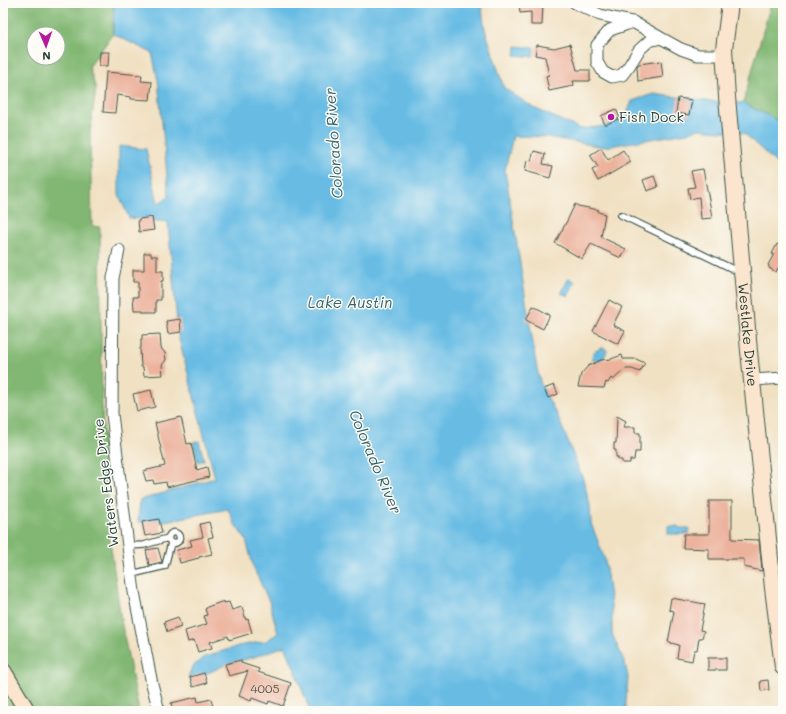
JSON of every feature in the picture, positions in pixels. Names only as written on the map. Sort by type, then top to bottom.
[{"type":"street","points":[[575,3],[600,15],[633,22],[681,49],[698,55],[724,55]]},
{"type":"street","name":"Westlake Drive","points":[[730,3],[724,55],[731,152],[752,380],[774,595],[783,667]]},
{"type":"street","points":[[633,22],[610,30],[598,45],[597,62],[603,72],[607,75],[612,77],[622,75],[639,50],[649,41],[661,38]]},
{"type":"street","name":"Waters Edge Drive","points":[[119,250],[113,278],[112,414],[134,592],[152,684],[159,711]]},
{"type":"street","points":[[752,380],[783,378]]},
{"type":"street","points":[[3,671],[27,711]]},
{"type":"lane","points":[[621,215],[742,273]]},
{"type":"lane","points":[[128,546],[144,545],[170,540],[165,566],[132,574]]},
{"type":"green space","points":[[6,3],[114,3],[113,34],[89,67],[96,89],[90,133],[92,226],[100,227],[102,408],[109,533],[121,620],[139,711],[3,711],[3,11]]},
{"type":"green space","points":[[771,3],[783,3],[783,123],[743,103]]},
{"type":"water","name":"Lake Austin","points":[[114,3],[481,3],[485,29],[504,88],[534,108],[580,129],[605,126],[625,119],[632,101],[653,94],[714,102],[743,103],[783,123],[783,168],[744,133],[697,129],[687,133],[603,147],[547,137],[513,136],[505,170],[537,369],[541,385],[558,417],[583,479],[590,505],[591,523],[605,560],[612,613],[612,634],[625,663],[628,677],[626,711],[310,711],[285,646],[188,678],[192,667],[205,657],[238,646],[266,641],[278,633],[269,601],[254,569],[246,540],[234,523],[228,509],[160,522],[138,522],[140,500],[215,478],[178,335],[168,222],[129,218],[119,195],[119,146],[146,149],[158,203],[169,197],[158,80],[152,53],[113,34]]},
{"type":"water","points":[[516,46],[534,48],[533,57],[515,55]]},
{"type":"water","points":[[569,278],[575,282],[568,296],[561,293]]},
{"type":"water","points":[[602,348],[607,350],[604,357],[600,360],[593,360],[592,355]]},
{"type":"water","points":[[199,441],[204,460],[198,462],[193,442]]},
{"type":"water","points":[[668,526],[689,528],[689,534],[668,534]]},
{"type":"building","points":[[519,3],[543,3],[542,25],[531,25],[531,12],[520,13]]},
{"type":"building","points":[[570,44],[577,70],[590,70],[590,81],[573,81],[573,86],[549,91],[546,76],[549,75],[545,57],[535,55],[537,45],[554,48]]},
{"type":"building","points":[[100,52],[109,52],[108,66],[99,66]]},
{"type":"building","points":[[661,61],[663,77],[638,81],[637,66],[639,64]]},
{"type":"building","points":[[106,72],[142,75],[141,81],[152,82],[150,100],[131,99],[131,97],[117,95],[115,113],[103,112]]},
{"type":"building","points":[[678,98],[692,100],[689,115],[676,113]]},
{"type":"building","name":"Fish Dock","points":[[616,109],[620,118],[605,125],[601,116]]},
{"type":"building","points":[[601,148],[608,160],[623,150],[631,162],[598,181],[592,170],[598,167],[590,155]]},
{"type":"building","points":[[534,151],[545,154],[543,164],[553,166],[550,178],[525,171],[527,160],[531,161]]},
{"type":"building","points":[[703,169],[712,218],[701,219],[699,197],[690,199],[688,188],[695,187],[691,171]]},
{"type":"building","points":[[654,176],[658,187],[647,191],[643,180]]},
{"type":"building","points":[[575,204],[578,206],[599,210],[598,212],[605,214],[601,237],[626,249],[621,258],[591,244],[582,259],[555,243]]},
{"type":"building","points":[[152,217],[154,230],[139,232],[138,220]]},
{"type":"building","points":[[777,244],[783,246],[783,271],[778,268],[776,272],[769,268],[768,265]]},
{"type":"building","points":[[144,253],[151,253],[151,256],[157,256],[157,271],[163,271],[163,281],[161,281],[161,300],[156,300],[156,312],[134,310],[133,297],[138,297],[138,282],[133,282],[133,270],[144,270]]},
{"type":"building","points":[[609,300],[622,307],[613,325],[625,331],[618,344],[593,331]]},
{"type":"building","points":[[533,306],[550,315],[543,329],[526,320]]},
{"type":"building","points":[[180,319],[181,332],[168,334],[166,321]]},
{"type":"building","points":[[160,334],[161,348],[165,353],[166,360],[162,365],[163,375],[144,376],[143,367],[141,367],[140,348],[142,335]]},
{"type":"building","points":[[622,355],[623,359],[636,359],[645,363],[640,372],[632,369],[625,369],[613,380],[611,378],[608,383],[606,382],[604,388],[578,387],[581,374],[588,366],[601,360],[611,359]]},
{"type":"building","points":[[554,385],[558,394],[548,398],[544,389]]},
{"type":"building","points":[[151,390],[155,407],[137,411],[133,394]]},
{"type":"building","points":[[617,416],[626,421],[623,427],[635,427],[635,433],[640,433],[640,452],[635,452],[634,460],[630,460],[630,463],[622,463],[622,460],[618,460],[618,457],[616,457],[616,450],[614,450],[614,443],[616,443]]},
{"type":"building","points":[[181,417],[187,444],[191,443],[197,470],[207,467],[209,477],[167,487],[166,482],[154,484],[153,480],[146,481],[143,471],[165,466],[155,423]]},
{"type":"building","points":[[709,501],[732,501],[732,539],[759,540],[762,571],[744,567],[744,559],[709,559],[709,549],[683,548],[684,534],[709,534]]},
{"type":"building","points":[[159,519],[162,533],[145,536],[142,522]]},
{"type":"building","points":[[209,522],[213,537],[208,538],[212,554],[180,563],[177,550],[192,546],[190,540],[203,537],[200,524]]},
{"type":"building","points":[[158,548],[162,562],[149,565],[146,550]]},
{"type":"building","points":[[671,598],[705,604],[700,630],[704,631],[702,638],[699,638],[697,650],[694,650],[692,661],[677,658],[679,645],[668,642],[674,611],[669,610]]},
{"type":"building","points":[[224,601],[224,603],[229,602],[232,610],[242,607],[246,620],[248,619],[252,633],[229,640],[228,636],[210,642],[212,648],[198,652],[194,640],[188,642],[185,631],[207,624],[204,616],[207,615],[205,609]]},
{"type":"building","points":[[178,617],[181,627],[167,632],[164,622]]},
{"type":"building","points":[[708,658],[726,658],[726,670],[708,670]]},
{"type":"building","points":[[241,660],[241,663],[259,669],[258,672],[291,683],[283,706],[269,701],[268,704],[252,698],[251,701],[239,696],[248,671],[229,676],[225,664]]},
{"type":"building","points":[[204,673],[207,683],[193,687],[190,677]]},
{"type":"building","points":[[768,680],[769,690],[761,691],[760,681]]},
{"type":"building","points":[[197,697],[198,702],[211,699],[214,711],[173,711],[171,703]]},
{"type":"place","name":"Fish Dock","points":[[611,117]]},
{"type":"water label","name":"Colorado River","points":[[334,143]]},
{"type":"water label","name":"Colorado River","points":[[375,462]]}]
